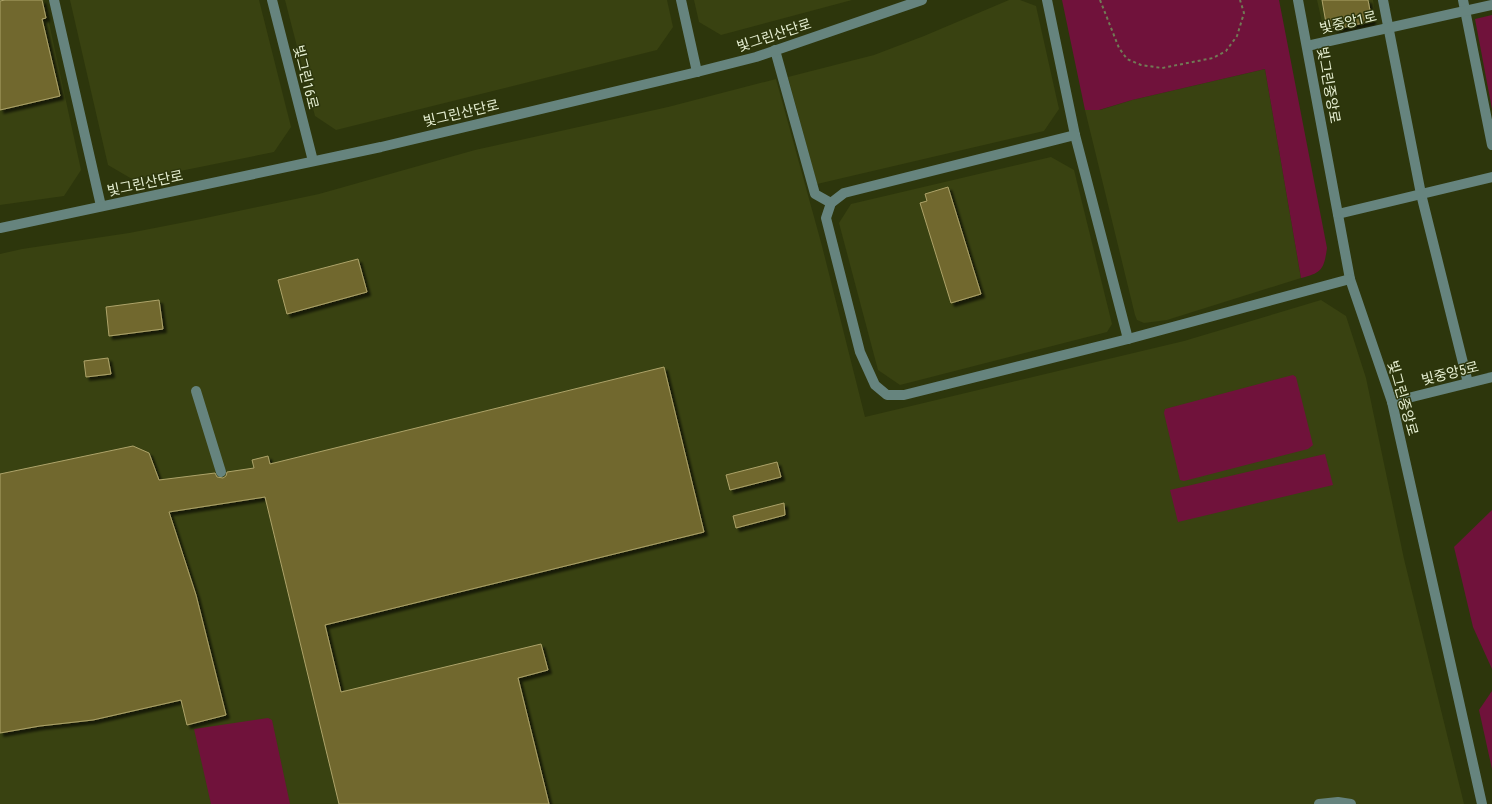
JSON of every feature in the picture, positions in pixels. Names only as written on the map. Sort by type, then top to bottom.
[{"type":"street","points":[[54,0],[101,206]]},
{"type":"street","name":"빛그린16로","points":[[272,0],[312,161]]},
{"type":"street","points":[[681,0],[697,72]]},
{"type":"street","name":"빛그린산단로","points":[[0,228],[312,161],[697,72],[775,50],[922,0]]},
{"type":"street","points":[[1047,0],[1075,135],[1128,340]]},
{"type":"street","name":"빛그린중앙로","points":[[1298,0],[1350,279],[1392,402],[1482,804]]},
{"type":"street","points":[[1382,0],[1421,194],[1468,383]]},
{"type":"street","points":[[1464,5],[1492,145]]},
{"type":"street","name":"빛중앙1로","points":[[1307,46],[1388,27],[1464,5],[1492,5]]},
{"type":"street","points":[[775,50],[815,194],[831,203]]},
{"type":"street","points":[[1075,135],[844,193],[831,203],[826,218],[860,352],[875,385],[887,395],[904,395],[1128,340],[1350,279]]},
{"type":"street","points":[[1338,214],[1492,177]]},
{"type":"street","name":"빛중앙5로","points":[[1392,402],[1492,377]]},
{"type":"street","points":[[196,391],[221,472]]},
{"type":"street","points":[[1319,804],[1338,802],[1351,804]]},
{"type":"path","points":[[1100,0],[1119,48],[1127,59],[1141,65],[1162,68],[1213,58],[1226,51],[1237,36],[1244,13],[1240,0]]},
{"type":"shaded area","points":[[0,0],[44,0],[81,170],[64,196],[0,205]]},
{"type":"shaded area","points":[[70,0],[259,0],[291,127],[274,152],[132,179],[108,165]]},
{"type":"shaded area","points":[[285,0],[667,0],[673,27],[657,50],[336,130],[315,116]]},
{"type":"shaded area","points":[[694,0],[852,0],[721,35],[699,22]]},
{"type":"shaded area","points":[[1009,0],[1020,0],[1036,6],[1059,109],[1044,131],[817,184],[788,77],[874,55],[924,36]]},
{"type":"shaded area","points":[[1062,0],[1279,0],[1327,248],[1325,261],[1318,272],[1301,278],[1265,69],[1132,100],[1099,110],[1085,110]]},
{"type":"shaded area","points":[[1317,0],[1373,0],[1376,18],[1373,23],[1334,30],[1322,22]]},
{"type":"shaded area","points":[[1492,15],[1492,109],[1475,19]]},
{"type":"shaded area","points":[[1265,69],[1301,278],[1167,320],[1144,323],[1137,320],[1085,110],[1100,110],[1132,100]]},
{"type":"shaded area","points":[[776,79],[822,246],[865,417],[1184,341],[1321,300],[1346,316],[1366,378],[1404,559],[1464,804],[0,804],[0,254],[22,249],[129,233],[319,194],[475,150],[668,107]]},
{"type":"shaded area","points":[[1051,157],[1074,170],[1112,324],[1107,332],[900,385],[878,370],[839,223],[851,204]]},
{"type":"shaded area","points":[[1293,375],[1296,377],[1313,445],[1308,449],[1184,481],[1180,480],[1164,413],[1165,409]]},
{"type":"shaded area","points":[[1325,454],[1333,485],[1178,522],[1170,490]]},
{"type":"shaded area","points":[[1492,510],[1492,669],[1473,627],[1454,547]]},
{"type":"shaded area","points":[[1492,691],[1492,769],[1479,710]]},
{"type":"shaded area","points":[[268,718],[272,720],[290,804],[211,804],[194,729]]},
{"type":"building","points":[[42,0],[46,18],[42,19],[60,96],[0,110],[0,1]]},
{"type":"building","points":[[1322,0],[1368,0],[1372,21],[1336,29],[1326,23]]},
{"type":"building","points":[[948,187],[981,294],[951,303],[920,203],[927,201],[925,194]]},
{"type":"building","points":[[358,259],[367,292],[287,314],[278,280]]},
{"type":"building","points":[[159,300],[163,329],[109,336],[106,307]]},
{"type":"building","points":[[108,358],[111,374],[86,377],[84,361]]},
{"type":"building","points":[[664,367],[704,532],[325,625],[341,692],[541,644],[548,670],[518,678],[549,804],[339,804],[265,497],[169,512],[196,595],[226,715],[187,725],[181,700],[93,720],[40,726],[0,733],[0,474],[133,446],[149,453],[159,480],[215,473],[217,477],[223,478],[226,476],[227,472],[254,468],[252,460],[268,456],[270,464]]},
{"type":"building","points":[[777,462],[781,477],[730,490],[726,475]]},
{"type":"building","points":[[784,503],[785,515],[736,528],[733,516]]}]
